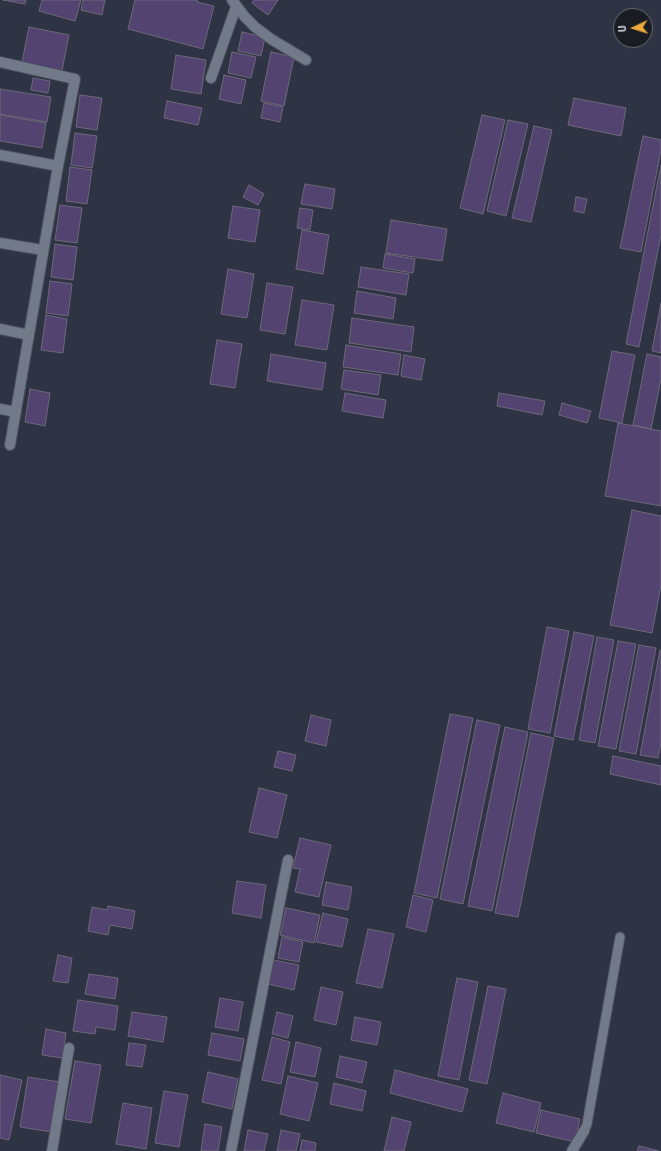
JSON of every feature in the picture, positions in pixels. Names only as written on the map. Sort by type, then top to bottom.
[{"type":"street","points":[[234,3],[245,18],[271,39],[306,60]]},
{"type":"street","points":[[211,78],[234,3]]},
{"type":"street","points":[[0,62],[75,80],[58,166],[10,444]]},
{"type":"street","points":[[0,155],[58,166]]},
{"type":"street","points":[[0,243],[44,250]]},
{"type":"street","points":[[0,329],[29,335]]},
{"type":"street","points":[[0,409],[16,412]]},
{"type":"street","points":[[232,1151],[288,860]]},
{"type":"street","points":[[52,1151],[69,1048]]},
{"type":"street","points":[[572,1151],[584,1131]]},
{"type":"lane","points":[[584,1131],[620,937]]},
{"type":"building","points":[[3,0],[26,0],[25,4]]},
{"type":"building","points":[[42,0],[81,0],[75,21],[39,11]]},
{"type":"building","points":[[83,0],[105,0],[102,15],[81,10]]},
{"type":"building","points":[[135,0],[197,0],[197,2],[214,6],[203,49],[128,29]]},
{"type":"building","points":[[254,0],[278,0],[268,15],[252,3]]},
{"type":"building","points":[[29,27],[69,35],[62,71],[22,62]]},
{"type":"building","points":[[242,32],[265,37],[261,56],[238,51]]},
{"type":"building","points":[[232,52],[256,57],[251,78],[228,73]]},
{"type":"building","points":[[271,52],[294,57],[284,106],[261,101]]},
{"type":"building","points":[[176,55],[206,60],[201,94],[171,89]]},
{"type":"building","points":[[224,75],[246,80],[241,104],[219,99]]},
{"type":"building","points":[[33,78],[50,81],[48,93],[31,90]]},
{"type":"building","points":[[0,89],[51,97],[47,122],[0,114]]},
{"type":"building","points":[[80,95],[102,98],[97,130],[76,127]]},
{"type":"building","points":[[574,98],[626,108],[621,136],[568,125]]},
{"type":"building","points":[[167,101],[202,108],[198,125],[164,118]]},
{"type":"building","points":[[264,103],[283,107],[280,122],[261,118]]},
{"type":"building","points":[[0,115],[46,123],[42,148],[0,141]]},
{"type":"building","points":[[482,115],[505,120],[483,214],[460,208]]},
{"type":"building","points":[[508,120],[528,124],[506,216],[487,211]]},
{"type":"building","points":[[534,126],[552,130],[531,222],[512,218]]},
{"type":"building","points":[[75,133],[97,136],[92,168],[71,165]]},
{"type":"building","points":[[643,136],[661,140],[661,150],[641,252],[620,248]]},
{"type":"building","points":[[661,165],[661,235],[639,347],[626,344]]},
{"type":"building","points":[[70,167],[92,170],[87,204],[66,201]]},
{"type":"building","points":[[305,184],[335,189],[332,209],[301,204]]},
{"type":"building","points":[[249,185],[264,194],[258,205],[243,197]]},
{"type":"building","points":[[576,197],[587,199],[584,213],[574,211]]},
{"type":"building","points":[[60,205],[82,208],[77,243],[55,240]]},
{"type":"building","points":[[233,206],[260,210],[255,242],[228,238]]},
{"type":"building","points":[[300,208],[313,210],[310,230],[297,228]]},
{"type":"building","points":[[391,220],[447,229],[442,261],[386,253]]},
{"type":"building","points":[[302,230],[329,235],[323,274],[296,269]]},
{"type":"building","points":[[55,244],[77,247],[73,280],[51,277]]},
{"type":"building","points":[[385,254],[415,259],[413,273],[383,268]]},
{"type":"building","points":[[361,267],[409,274],[406,295],[358,287]]},
{"type":"building","points":[[228,269],[254,274],[247,318],[221,314]]},
{"type":"building","points":[[50,281],[72,284],[68,316],[46,313]]},
{"type":"building","points":[[267,283],[293,287],[285,334],[260,330]]},
{"type":"building","points":[[357,291],[396,298],[393,319],[354,313]]},
{"type":"building","points":[[302,300],[334,305],[327,350],[295,345]]},
{"type":"building","points":[[661,303],[661,353],[652,351]]},
{"type":"building","points":[[46,315],[67,319],[63,353],[41,350]]},
{"type":"building","points":[[352,318],[414,327],[411,352],[349,343]]},
{"type":"building","points":[[217,340],[242,344],[235,388],[210,384]]},
{"type":"building","points":[[346,345],[401,354],[398,375],[343,367]]},
{"type":"building","points":[[612,351],[635,355],[622,423],[599,418]]},
{"type":"building","points":[[271,354],[326,363],[322,390],[267,381]]},
{"type":"building","points":[[647,354],[661,357],[661,379],[651,429],[633,425]]},
{"type":"building","points":[[404,355],[425,359],[421,380],[401,376]]},
{"type":"building","points":[[344,370],[381,375],[378,395],[341,389]]},
{"type":"building","points":[[30,389],[50,393],[45,426],[25,422]]},
{"type":"building","points":[[345,393],[386,400],[383,418],[342,411]]},
{"type":"building","points":[[499,393],[545,401],[542,415],[497,406]]},
{"type":"building","points":[[562,403],[591,411],[587,423],[559,415]]},
{"type":"building","points":[[618,423],[661,431],[661,506],[605,496]]},
{"type":"building","points":[[632,510],[661,516],[661,585],[652,633],[610,625]]},
{"type":"building","points":[[547,627],[569,631],[550,733],[528,729]]},
{"type":"building","points":[[574,632],[594,636],[573,740],[554,736]]},
{"type":"building","points":[[597,637],[614,640],[595,743],[579,740]]},
{"type":"building","points":[[618,641],[636,644],[616,749],[598,746]]},
{"type":"building","points":[[639,645],[656,648],[636,754],[619,751]]},
{"type":"building","points":[[660,650],[661,742],[658,758],[640,755]]},
{"type":"building","points":[[450,714],[473,718],[437,898],[414,893]]},
{"type":"building","points":[[311,715],[331,720],[326,746],[305,741]]},
{"type":"building","points":[[477,720],[500,725],[463,904],[440,899]]},
{"type":"building","points":[[505,727],[528,732],[492,911],[468,906]]},
{"type":"building","points":[[531,733],[554,738],[518,917],[495,913]]},
{"type":"building","points":[[278,751],[296,755],[292,771],[274,767]]},
{"type":"building","points":[[613,756],[661,766],[661,785],[610,774]]},
{"type":"building","points":[[259,788],[287,795],[277,838],[249,832]]},
{"type":"building","points":[[300,838],[331,845],[319,897],[295,892],[300,869],[293,868]]},
{"type":"building","points":[[237,881],[266,885],[261,918],[232,913]]},
{"type":"building","points":[[326,882],[352,887],[348,910],[322,905]]},
{"type":"building","points":[[413,895],[433,900],[426,932],[406,927]]},
{"type":"building","points":[[108,906],[135,911],[132,929],[110,925],[108,935],[88,931],[92,907],[107,910]]},
{"type":"building","points":[[286,908],[320,915],[314,943],[280,935]]},
{"type":"building","points":[[323,913],[348,919],[342,947],[316,942]]},
{"type":"building","points":[[368,929],[394,934],[382,988],[356,983]]},
{"type":"building","points":[[282,937],[303,942],[299,962],[278,958]]},
{"type":"building","points":[[58,955],[72,958],[68,983],[53,981]]},
{"type":"building","points":[[273,960],[299,965],[294,990],[268,984]]},
{"type":"building","points":[[89,974],[118,978],[115,999],[85,994]]},
{"type":"building","points":[[457,978],[478,982],[459,1080],[438,1076]]},
{"type":"building","points":[[488,986],[506,989],[487,1084],[469,1080]]},
{"type":"building","points":[[321,987],[343,992],[336,1025],[314,1020]]},
{"type":"building","points":[[220,998],[243,1002],[238,1031],[215,1027]]},
{"type":"building","points":[[78,1000],[118,1006],[115,1030],[96,1027],[95,1034],[73,1031]]},
{"type":"building","points":[[132,1012],[167,1017],[163,1042],[128,1036]]},
{"type":"building","points":[[277,1012],[293,1016],[288,1038],[272,1034]]},
{"type":"building","points":[[355,1017],[381,1022],[377,1045],[351,1040]]},
{"type":"building","points":[[46,1029],[66,1033],[62,1058],[42,1055]]},
{"type":"building","points":[[212,1033],[244,1039],[240,1061],[208,1055]]},
{"type":"building","points":[[272,1037],[290,1042],[281,1084],[262,1080]]},
{"type":"building","points":[[296,1042],[321,1048],[315,1077],[290,1072]]},
{"type":"building","points":[[129,1043],[146,1045],[142,1067],[126,1065]]},
{"type":"building","points":[[340,1056],[367,1062],[362,1083],[336,1077]]},
{"type":"building","points":[[75,1061],[101,1065],[91,1123],[65,1119]]},
{"type":"building","points":[[395,1070],[468,1089],[462,1112],[390,1093]]},
{"type":"building","points":[[208,1072],[238,1079],[232,1109],[202,1102]]},
{"type":"building","points":[[0,1075],[22,1080],[9,1140],[0,1138]]},
{"type":"building","points":[[288,1076],[318,1083],[309,1121],[280,1114]]},
{"type":"building","points":[[28,1077],[60,1082],[52,1132],[20,1127]]},
{"type":"building","points":[[334,1083],[366,1091],[362,1111],[330,1104]]},
{"type":"building","points":[[164,1091],[188,1095],[179,1147],[155,1143]]},
{"type":"building","points":[[503,1093],[541,1103],[534,1132],[496,1123]]},
{"type":"building","points":[[123,1103],[152,1108],[146,1149],[116,1144]]},
{"type":"building","points":[[541,1110],[580,1119],[575,1142],[536,1133]]},
{"type":"building","points":[[392,1117],[411,1122],[404,1151],[384,1151]]},
{"type":"building","points":[[205,1124],[222,1127],[218,1151],[201,1151]]},
{"type":"building","points":[[248,1130],[268,1134],[264,1151],[244,1151]]},
{"type":"building","points":[[281,1130],[300,1134],[296,1151],[277,1151]]},
{"type":"building","points":[[302,1140],[316,1143],[315,1151],[300,1151]]},
{"type":"building","points":[[639,1146],[659,1151],[637,1151]]}]
